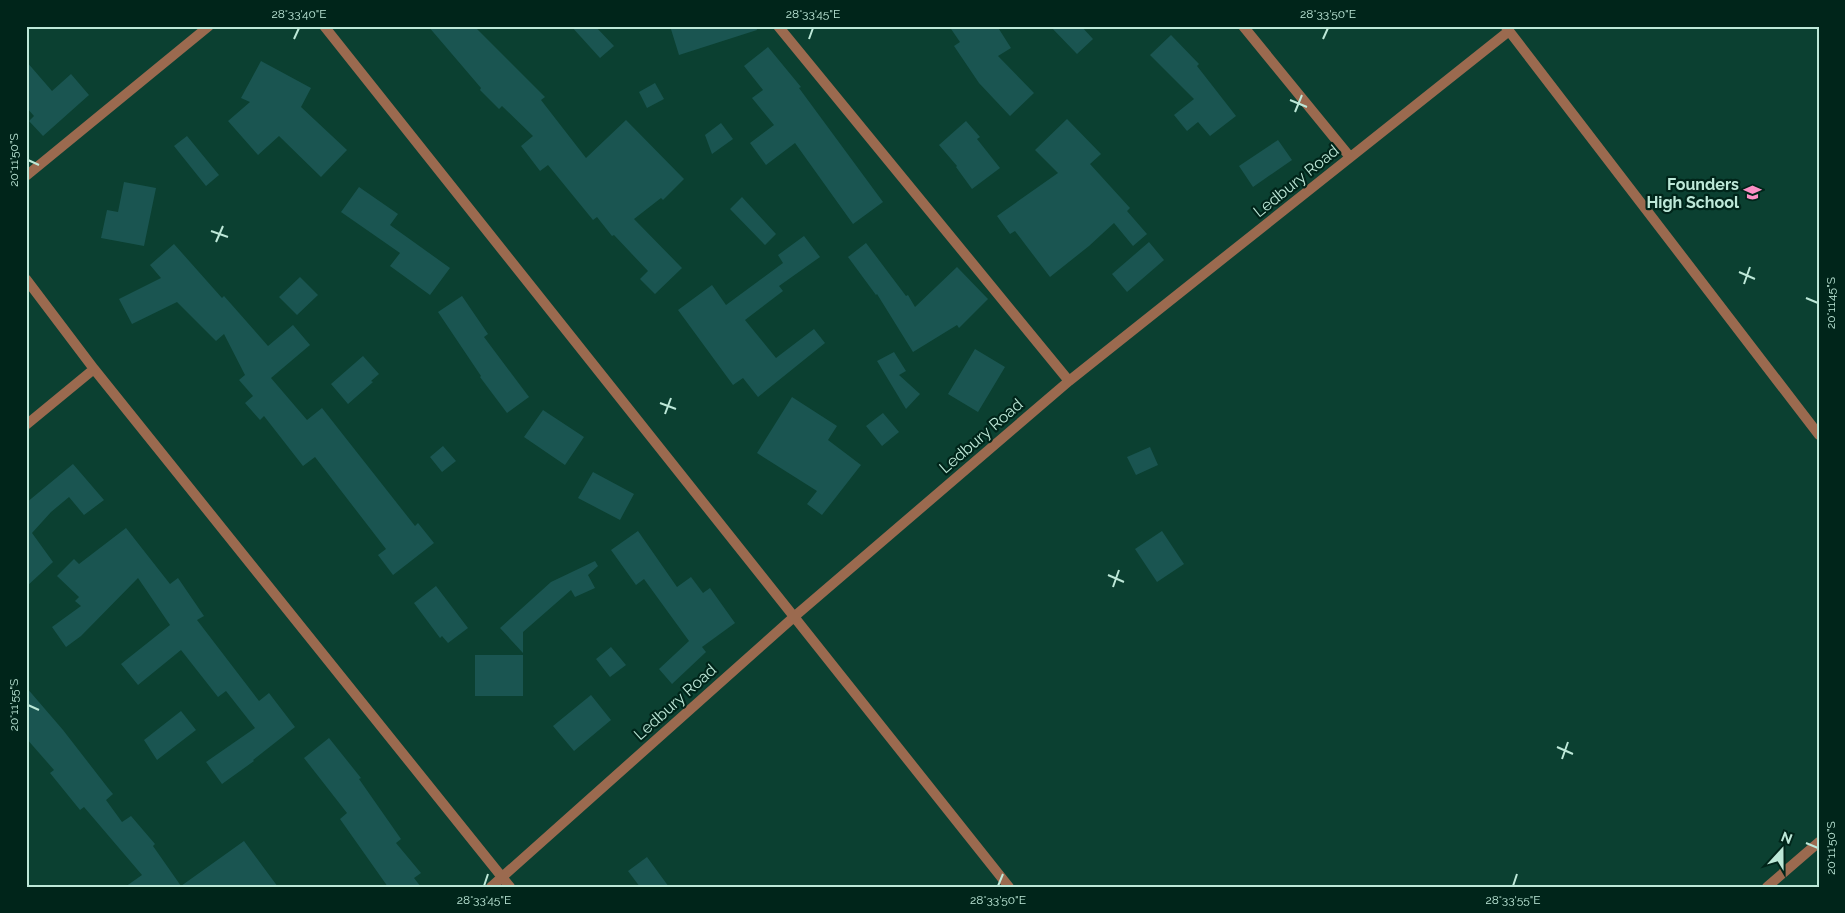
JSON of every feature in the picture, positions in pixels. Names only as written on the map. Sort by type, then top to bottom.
[{"type":"street","points":[[26,176],[209,26]]},
{"type":"street","points":[[324,26],[1009,887]]},
{"type":"street","points":[[778,26],[1069,381]]},
{"type":"street","points":[[1243,26],[1350,157]]},
{"type":"street","points":[[1507,29],[1819,435]]},
{"type":"street","name":"Ledbury Road","points":[[491,887],[795,616],[1069,381],[1507,29]]},
{"type":"street","points":[[26,280],[94,369],[510,887]]},
{"type":"street","points":[[26,425],[94,369]]},
{"type":"street","points":[[1768,887],[1819,842]]},
{"type":"building","points":[[428,26],[474,26],[545,97],[541,100],[586,158],[626,120],[684,179],[663,200],[661,198],[634,219],[682,268],[655,294],[640,279],[648,271],[614,235],[612,236],[597,217],[593,220],[548,165],[540,171],[521,146],[533,136],[502,106],[499,109],[480,90],[481,88]]},
{"type":"building","points":[[571,26],[595,26],[614,46],[600,58]]},
{"type":"building","points":[[670,26],[756,26],[757,30],[679,55]]},
{"type":"building","points":[[949,26],[997,26],[1011,48],[998,56],[1034,93],[1010,116],[979,83],[954,46],[960,42]]},
{"type":"building","points":[[1050,26],[1081,26],[1093,39],[1077,54]]},
{"type":"building","points":[[1171,35],[1199,64],[1197,66],[1236,116],[1210,136],[1198,122],[1187,131],[1174,115],[1194,99],[1150,55]]},
{"type":"building","points":[[768,47],[801,87],[799,88],[883,202],[853,224],[795,143],[766,165],[750,143],[774,125],[752,98],[763,90],[744,66]]},
{"type":"building","points":[[26,61],[52,91],[71,74],[89,95],[43,136],[29,121],[34,116],[26,107]]},
{"type":"building","points":[[261,61],[311,88],[301,107],[347,150],[321,177],[279,136],[258,155],[228,121],[250,102],[241,98]]},
{"type":"building","points":[[655,83],[664,99],[647,108],[639,92]]},
{"type":"building","points":[[1067,119],[1101,154],[1090,164],[1130,208],[1127,211],[1147,234],[1133,246],[1114,223],[1050,277],[1015,231],[1010,234],[997,216],[1058,173],[1035,150]]},
{"type":"building","points":[[966,121],[980,137],[977,139],[1000,168],[972,189],[957,166],[939,145]]},
{"type":"building","points":[[721,123],[733,139],[712,154],[705,135]]},
{"type":"building","points":[[187,136],[219,175],[206,186],[174,146]]},
{"type":"building","points":[[1278,140],[1292,160],[1253,187],[1239,166]]},
{"type":"building","points":[[124,182],[156,188],[144,246],[101,238],[107,210],[118,212]]},
{"type":"building","points":[[359,187],[398,214],[390,225],[450,268],[430,295],[390,266],[400,253],[341,212]]},
{"type":"building","points":[[742,197],[776,234],[765,245],[730,209]]},
{"type":"building","points":[[804,236],[820,257],[779,286],[783,291],[745,320],[776,358],[814,329],[825,343],[758,397],[743,378],[733,385],[678,310],[712,285],[726,305],[783,263],[778,255]]},
{"type":"building","points":[[1149,242],[1164,260],[1127,292],[1112,274]]},
{"type":"building","points":[[866,243],[906,296],[908,295],[915,307],[957,267],[988,299],[959,328],[957,325],[913,352],[877,294],[848,257]]},
{"type":"building","points":[[174,244],[222,298],[224,296],[268,346],[293,325],[310,345],[271,378],[307,420],[322,408],[415,526],[418,523],[434,543],[393,575],[378,555],[386,549],[315,457],[303,466],[264,416],[260,420],[245,403],[253,396],[239,380],[245,375],[224,334],[216,341],[177,302],[132,324],[119,299],[161,278],[150,265]]},
{"type":"building","points":[[300,277],[318,295],[297,315],[279,297]]},
{"type":"building","points":[[462,296],[488,334],[484,337],[529,397],[507,413],[480,377],[438,312]]},
{"type":"building","points":[[975,349],[1005,367],[978,412],[948,394]]},
{"type":"building","points":[[894,352],[906,371],[899,375],[920,394],[906,409],[877,361]]},
{"type":"building","points":[[363,356],[379,374],[371,381],[373,382],[348,404],[331,384]]},
{"type":"building","points":[[792,397],[837,426],[828,440],[861,465],[822,515],[807,504],[817,491],[757,453]]},
{"type":"building","points":[[543,410],[584,437],[565,465],[524,437]]},
{"type":"building","points":[[883,413],[899,432],[882,446],[866,426]]},
{"type":"building","points":[[443,446],[456,461],[442,472],[430,457]]},
{"type":"building","points":[[1150,447],[1158,465],[1136,475],[1127,457]]},
{"type":"building","points":[[73,464],[104,500],[84,515],[69,497],[51,512],[32,533],[53,562],[26,587],[26,503]]},
{"type":"building","points":[[593,472],[634,494],[620,520],[578,498]]},
{"type":"building","points":[[126,528],[170,584],[178,578],[204,616],[197,620],[259,701],[269,693],[295,727],[254,761],[222,784],[206,762],[255,728],[226,691],[218,697],[181,650],[138,685],[121,664],[170,625],[138,578],[81,636],[66,647],[52,627],[81,606],[75,601],[79,597],[57,576],[74,559],[79,564]]},
{"type":"building","points":[[638,531],[677,587],[691,577],[703,593],[710,588],[735,623],[702,647],[706,652],[672,684],[659,669],[689,641],[644,579],[636,585],[611,550]]},
{"type":"building","points":[[1162,531],[1184,564],[1157,582],[1135,549]]},
{"type":"building","points":[[595,561],[598,566],[588,575],[595,588],[575,597],[571,590],[523,632],[523,653],[500,628],[551,582]]},
{"type":"building","points":[[436,586],[468,628],[448,643],[442,636],[440,638],[414,603]]},
{"type":"building","points":[[611,647],[626,665],[610,677],[596,659]]},
{"type":"building","points":[[475,655],[523,655],[523,696],[475,696]]},
{"type":"building","points":[[26,687],[63,730],[113,794],[106,800],[122,822],[131,816],[155,844],[153,846],[181,886],[244,841],[278,887],[125,887],[142,875],[84,807],[80,810],[50,773],[54,770],[26,738]]},
{"type":"building","points":[[591,695],[611,720],[574,751],[553,726]]},
{"type":"building","points":[[181,711],[196,730],[157,760],[144,740]]},
{"type":"building","points":[[329,738],[361,778],[359,779],[401,839],[396,843],[421,873],[414,878],[421,887],[388,887],[340,819],[347,813],[304,758]]},
{"type":"building","points":[[647,857],[669,887],[640,887],[628,871]]},
{"type":"place","name":"Founders High School","points":[[1753,193]]}]
